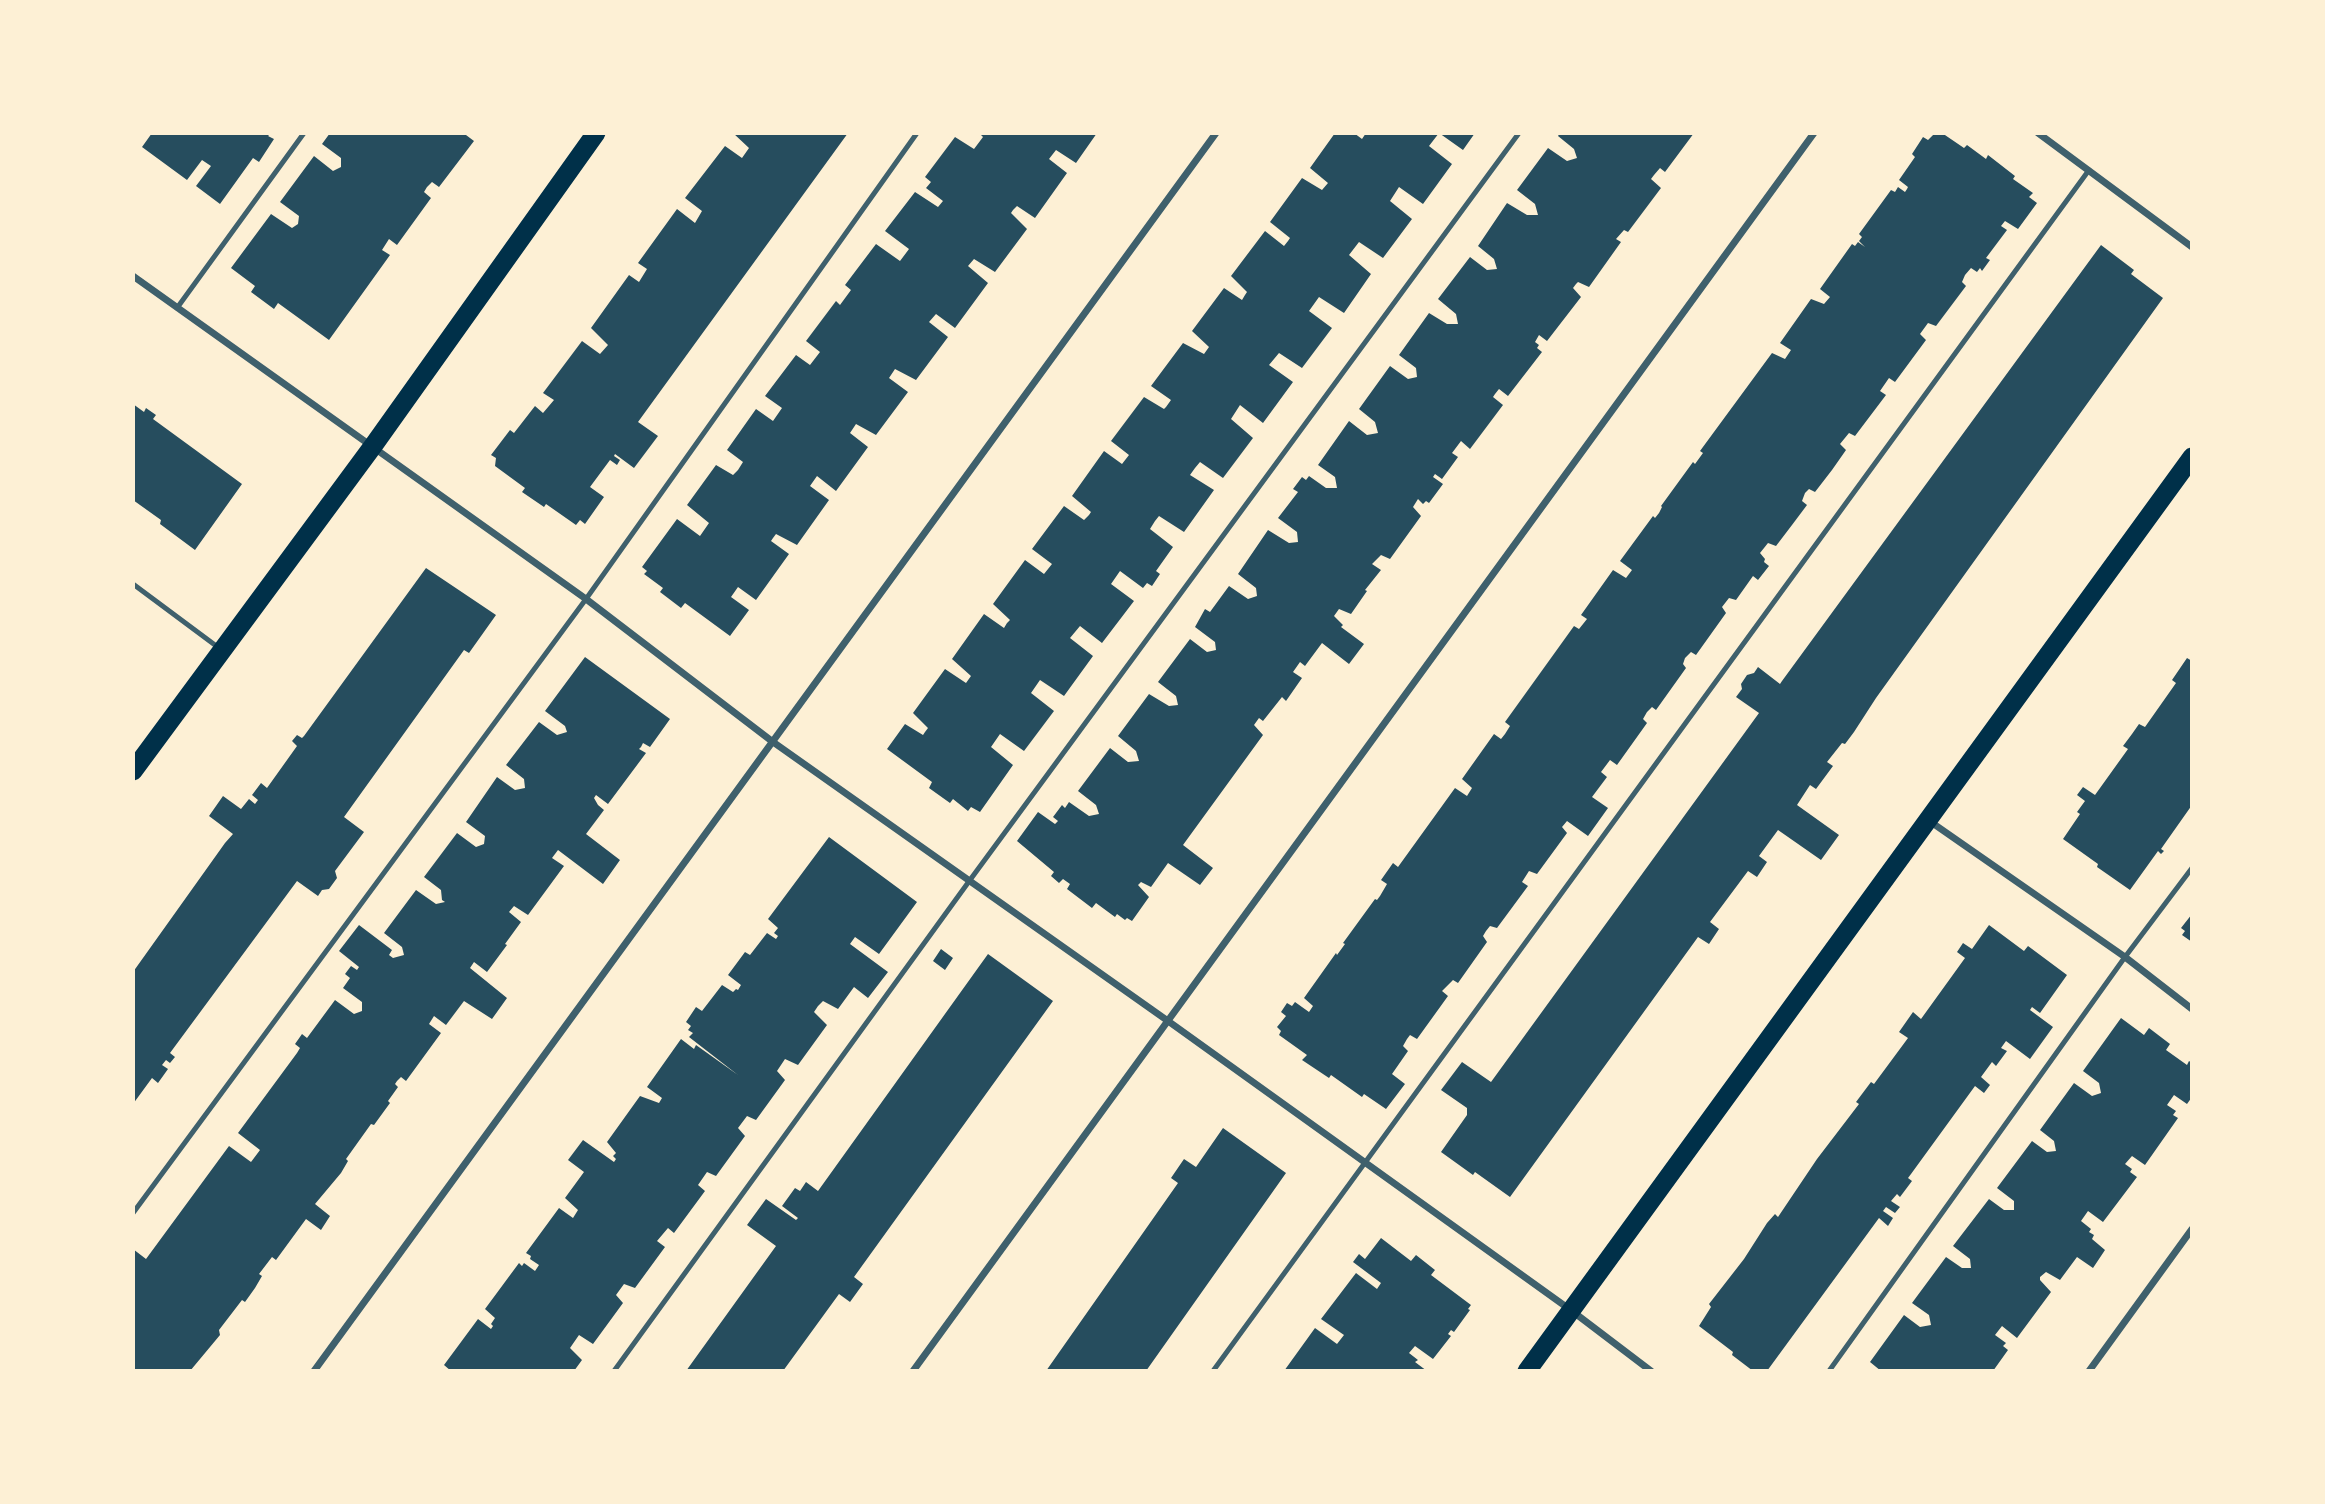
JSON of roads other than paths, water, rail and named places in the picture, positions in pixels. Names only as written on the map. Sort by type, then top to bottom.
[{"type":"highway","points":[[133,771],[373,446],[596,133]]},
{"type":"highway","points":[[1527,1371],[2192,457]]},
{"type":"street","points":[[314,1371],[1216,133]]},
{"type":"street","points":[[913,1371],[1814,133]]},
{"type":"street","points":[[2038,133],[2192,247]]},
{"type":"street","points":[[133,276],[586,599],[773,742],[1168,1021],[1572,1311],[1651,1371]]},
{"type":"street","points":[[1928,819],[2125,957],[2192,1009]]},
{"type":"street","points":[[2089,1371],[2192,1229]]},
{"type":"lane","points":[[177,308],[304,133]]},
{"type":"lane","points":[[133,1213],[586,599],[917,133]]},
{"type":"lane","points":[[614,1371],[970,880],[1519,133]]},
{"type":"lane","points":[[1213,1371],[2088,170]]},
{"type":"lane","points":[[133,584],[222,650]]},
{"type":"lane","points":[[1829,1371],[2125,957],[2192,868]]}]
